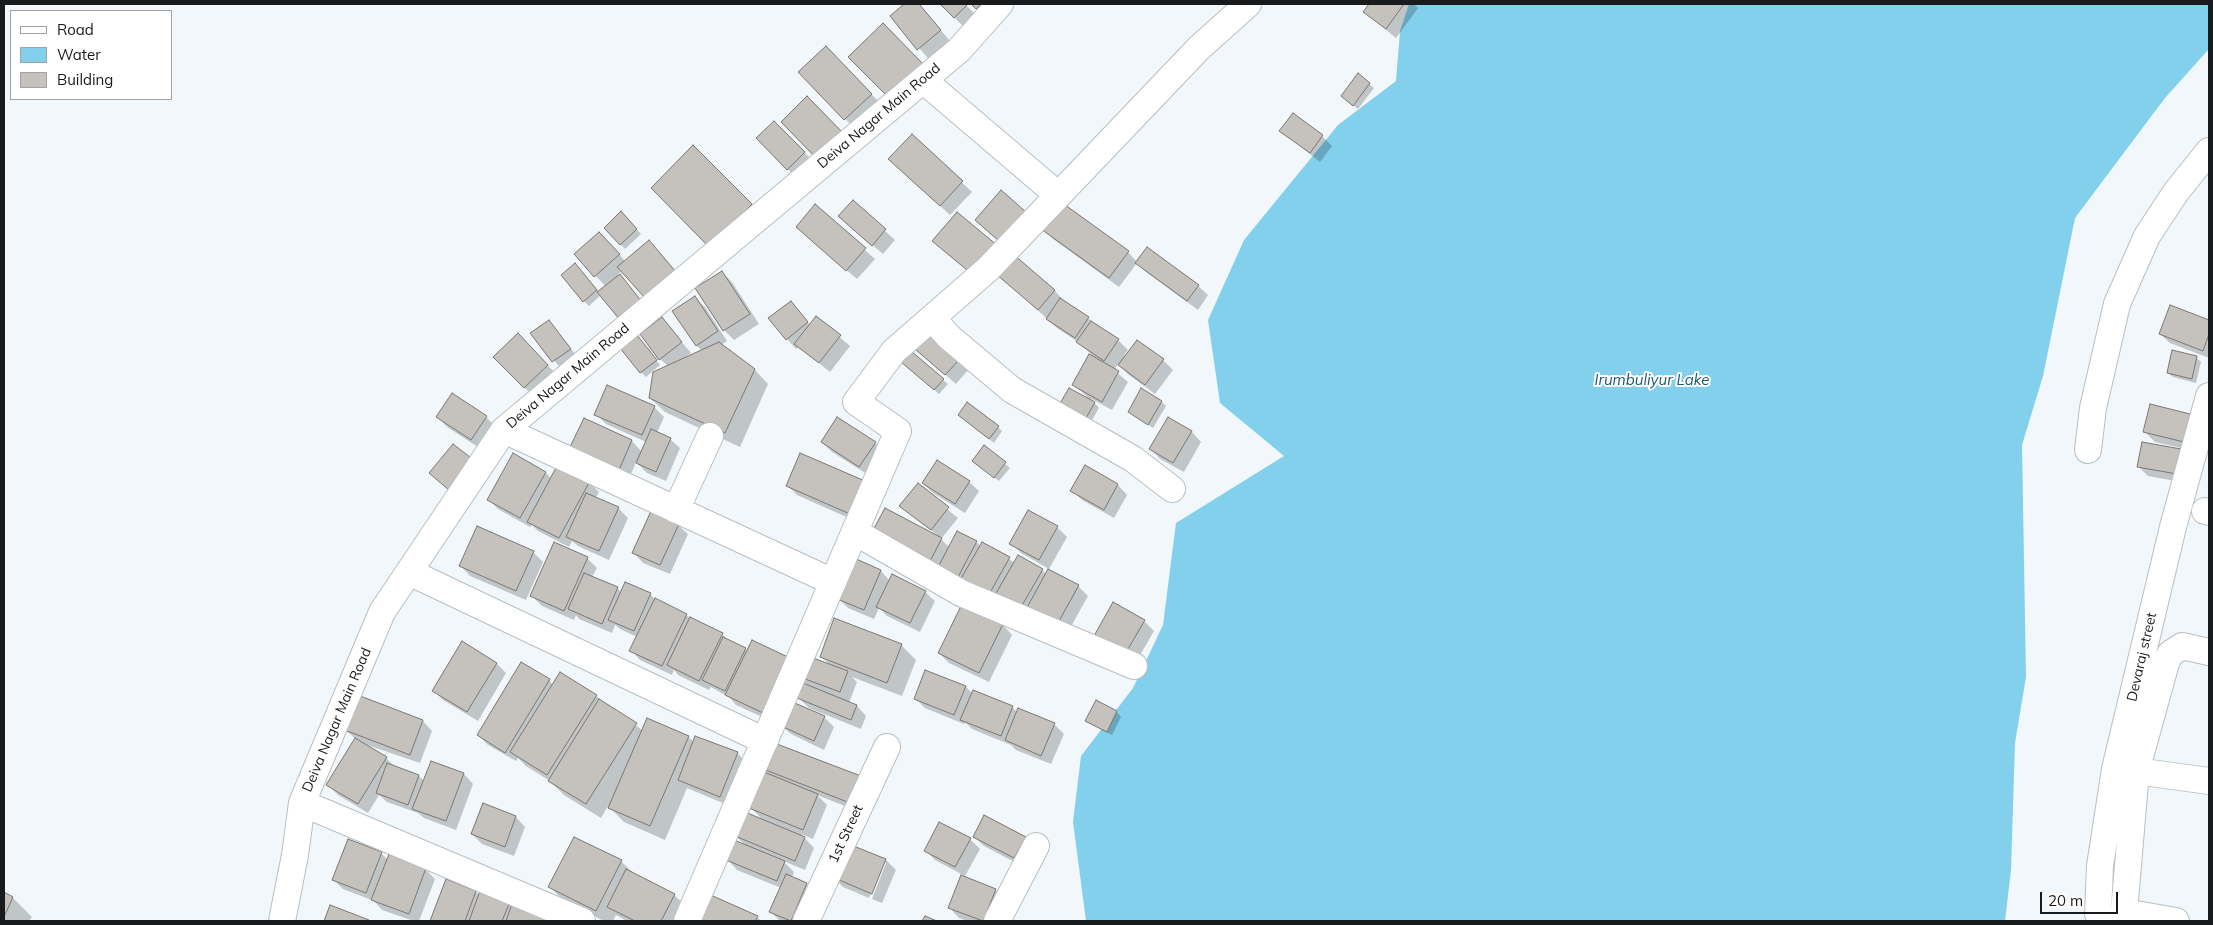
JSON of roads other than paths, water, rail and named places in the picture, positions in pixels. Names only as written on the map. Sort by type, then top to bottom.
[{"type":"street","name":"Deiva Nagar Main Road","points":[[282,921],[295,855],[302,803],[382,612],[504,430],[959,50],[1000,4]]},
{"type":"street","points":[[687,921],[898,431],[856,402],[894,352],[988,269],[1199,48],[1248,4]]},
{"type":"street","points":[[923,80],[1058,195]]},
{"type":"street","points":[[2088,450],[2093,408],[2117,304],[2147,236],[2176,192],[2209,151]]},
{"type":"street","points":[[932,318],[949,337],[1012,390],[1133,459],[1172,489]]},
{"type":"street","name":"Devaraj street","points":[[2209,396],[2173,528],[2115,770],[2100,866],[2098,914],[2115,918],[2136,771],[2166,662],[2170,654],[2182,646],[2209,652]]},
{"type":"street","points":[[504,430],[833,582]]},
{"type":"street","points":[[676,510],[710,436]]},
{"type":"street","points":[[855,532],[961,592],[1134,666]]},
{"type":"street","points":[[409,572],[765,741]]},
{"type":"street","name":"1st Street","points":[[806,921],[887,747]]},
{"type":"street","points":[[2136,771],[2209,781]]},
{"type":"street","points":[[302,803],[582,921]]},
{"type":"street","points":[[997,921],[1036,846]]},
{"type":"street","points":[[2115,918],[2176,921]]},
{"type":"water","name":"Irumbuliyur Lake","points":[[1409,4],[2209,4],[2209,49],[2165,98],[2075,218],[2043,376],[2022,445],[2026,677],[2015,743],[2011,870],[2005,921],[1086,921],[1073,822],[1081,756],[1133,688],[1163,625],[1176,523],[1284,456],[1220,403],[1208,320],[1244,240],[1338,125],[1396,81],[1400,31]]}]
